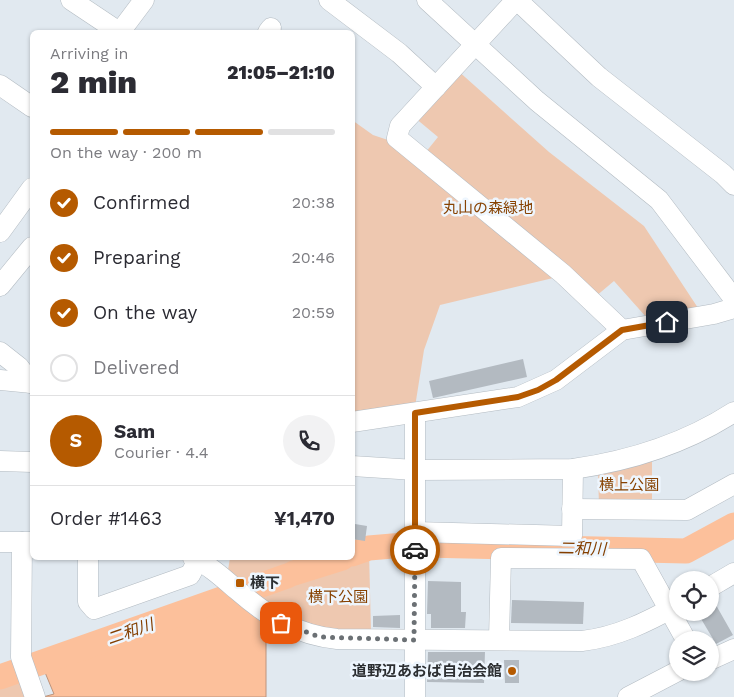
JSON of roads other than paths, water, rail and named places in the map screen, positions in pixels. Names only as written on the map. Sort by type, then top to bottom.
[{"type":"street","points":[[71,0],[116,30]]},
{"type":"street","points":[[121,30],[144,0]]},
{"type":"street","points":[[329,0],[352,15],[400,53],[436,87]]},
{"type":"street","points":[[427,0],[537,101],[659,200],[734,299]]},
{"type":"street","points":[[622,330],[563,274],[397,138],[400,126],[517,0],[598,77],[723,174],[734,185]]},
{"type":"street","points":[[0,85],[30,106]]},
{"type":"street","points":[[0,232],[30,191]]},
{"type":"street","points":[[2,278],[30,249]]},
{"type":"street","points":[[355,422],[518,397],[538,390],[556,380],[622,330],[714,314],[734,308]]},
{"type":"street","points":[[0,352],[19,367],[30,381]]},
{"type":"street","points":[[0,380],[30,383]]},
{"type":"street","points":[[355,466],[415,470],[573,469],[606,463],[650,451],[696,433],[734,412]]},
{"type":"street","points":[[415,413],[415,697]]},
{"type":"street","points":[[0,461],[30,462]]},
{"type":"street","points":[[415,541],[572,536],[573,469]]},
{"type":"street","points":[[572,510],[687,510],[734,484]]},
{"type":"street","points":[[0,542],[27,542],[24,666],[35,697]]},
{"type":"street","points":[[499,639],[501,558],[641,559],[669,600]]},
{"type":"street","points":[[88,560],[88,602],[94,609],[190,575],[195,560]]},
{"type":"street","points":[[196,560],[281,623],[320,637],[414,640],[499,639],[564,641],[599,639],[630,629],[669,610]]},
{"type":"street","points":[[719,582],[734,573]]},
{"type":"street","points":[[719,656],[734,649]]},
{"type":"street","points":[[628,697],[669,676]]},
{"type":"waterway","name":"二和川","points":[[423,545],[686,551],[734,525]]},
{"type":"waterway","name":"二和川","points":[[355,553],[369,548],[404,545]]},
{"type":"waterway","name":"二和川","points":[[294,573],[336,560]]},
{"type":"waterway","name":"二和川","points":[[253,588],[287,576]]},
{"type":"waterway","name":"二和川","points":[[34,665],[227,597]]},
{"type":"waterway","name":"二和川","points":[[0,677],[17,671]]},
{"type":"place","name":"横下","points":[[240,583]]},
{"type":"place","name":"道野辺あおば自治会館","points":[[512,671]]},
{"type":"park label","name":"丸山の森緑地","points":[[488,208]]},
{"type":"park label","name":"横上公園","points":[[629,485]]},
{"type":"park label","name":"横下公園","points":[[338,597]]}]
